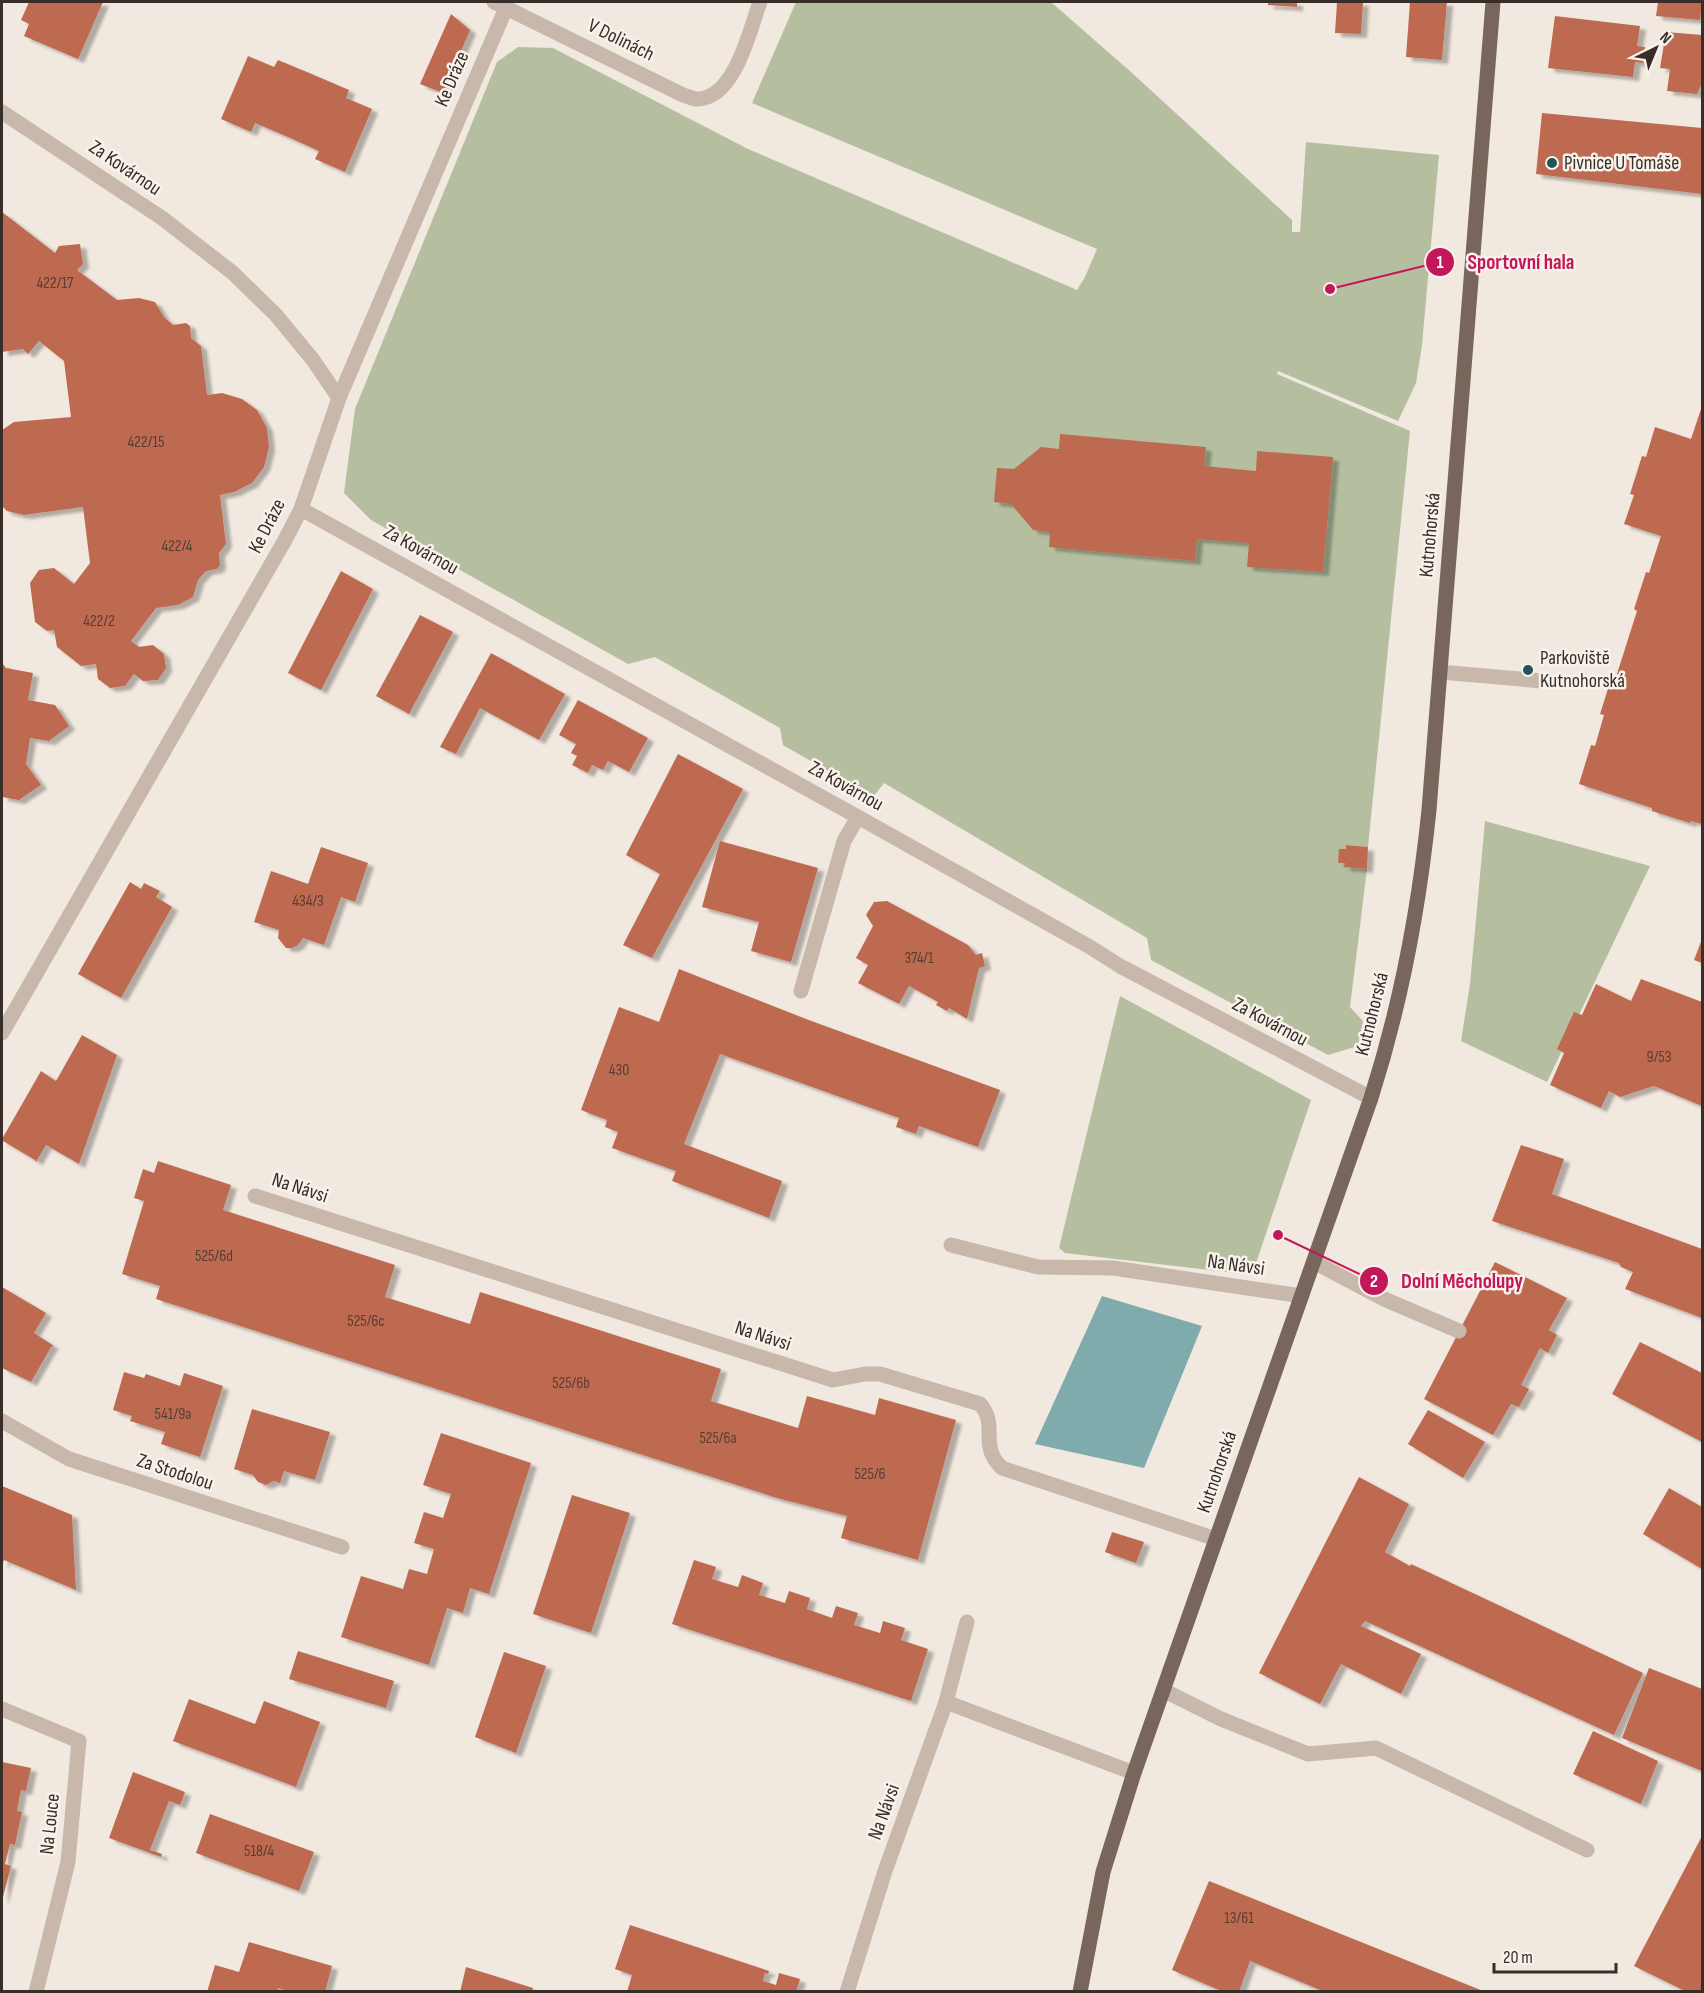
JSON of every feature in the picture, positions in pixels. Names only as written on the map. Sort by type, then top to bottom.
[{"type":"main road","name":"Kutnohorská","points":[[1080,1992],[1103,1872],[1134,1773],[1371,1098],[1387,1048],[1410,948],[1424,856],[1493,2]]},
{"type":"street","name":"V Dolinách","points":[[500,5],[683,95],[697,99],[711,95],[731,78],[760,2]]},
{"type":"street","name":"Ke Dráze","points":[[2,1033],[301,509],[339,398],[500,5]]},
{"type":"street","name":"Za Kovárnou","points":[[2,112],[162,218],[233,273],[276,315],[313,360],[339,398]]},
{"type":"street","name":"Za Kovárnou","points":[[301,509],[858,817],[1120,966],[1371,1098]]},
{"type":"street","points":[[1440,672],[1542,681]]},
{"type":"street","points":[[801,991],[844,841],[858,817]]},
{"type":"street","name":"Na Návsi","points":[[255,1196],[833,1380],[865,1374],[880,1374],[969,1400],[980,1404],[986,1411],[992,1455],[1002,1468],[1216,1539]]},
{"type":"street","name":"Na Návsi","points":[[951,1245],[1038,1267],[1113,1268],[1302,1296]]},
{"type":"street","points":[[1314,1262],[1384,1299],[1459,1331]]},
{"type":"street","name":"Za Stodolou","points":[[2,1421],[69,1460],[342,1547]]},
{"type":"street","name":"Na Návsi","points":[[847,1992],[885,1871],[946,1702],[966,1622]]},
{"type":"street","points":[[1163,1690],[1221,1719],[1308,1754],[1376,1748],[1587,1850]]},
{"type":"street","points":[[946,1702],[1134,1773]]},
{"type":"street","name":"Na Louce","points":[[2,1709],[80,1741],[68,1862],[36,1992]]},
{"type":"green space","points":[[796,2],[1051,2],[1292,220],[1292,232],[1300,232],[1306,142],[1439,155],[1422,345],[1416,383],[1398,421],[1278,371],[1277,374],[1410,431],[1368,847],[1347,845],[1346,849],[1339,849],[1339,863],[1345,863],[1345,867],[1367,869],[1350,1007],[1363,1021],[1358,1046],[1328,1055],[1151,960],[1147,938],[884,783],[873,797],[783,745],[780,728],[655,657],[628,664],[371,520],[344,493],[355,409],[497,62],[518,47],[553,48],[748,149],[1077,290],[1097,249],[752,103]]},
{"type":"green space","points":[[1485,821],[1650,866],[1547,1082],[1461,1041],[1470,984]]},
{"type":"green space","points":[[1120,996],[1311,1100],[1252,1275],[1065,1253],[1059,1248]]},
{"type":"water","points":[[1102,1296],[1202,1326],[1144,1468],[1035,1444]]},
{"type":"building","points":[[29,2],[103,2],[78,59],[24,36],[29,24],[21,20]]},
{"type":"building","points":[[1268,2],[1297,2],[1297,7],[1268,5]]},
{"type":"building","points":[[1337,2],[1363,2],[1361,34],[1335,33]]},
{"type":"building","points":[[1410,2],[1447,2],[1442,60],[1406,57]]},
{"type":"building","points":[[1658,2],[1702,2],[1700,20],[1656,16]]},
{"type":"building","points":[[451,14],[470,30],[443,93],[420,84]]},
{"type":"building","points":[[1555,16],[1640,26],[1637,46],[1645,47],[1643,63],[1635,62],[1633,77],[1548,68]]},
{"type":"building","points":[[1666,32],[1702,35],[1702,83],[1697,94],[1667,91],[1670,69],[1660,68]]},
{"type":"building","points":[[248,56],[274,67],[278,60],[314,75],[349,90],[346,98],[372,109],[345,172],[315,159],[319,151],[288,137],[255,123],[251,132],[221,119]]},
{"type":"building","points":[[1542,113],[1702,128],[1702,194],[1536,174]]},
{"type":"building","points":[[2,212],[55,253],[59,246],[80,244],[83,264],[77,270],[117,300],[139,298],[155,302],[164,317],[173,325],[186,323],[190,326],[191,338],[201,346],[207,395],[222,393],[242,399],[257,410],[267,428],[269,447],[264,467],[252,483],[234,492],[220,495],[226,544],[219,553],[220,565],[217,569],[206,571],[198,580],[193,597],[178,605],[156,608],[131,641],[139,647],[153,645],[164,654],[166,668],[158,680],[143,681],[134,674],[125,686],[110,688],[98,679],[96,664],[81,666],[57,647],[54,630],[47,631],[35,622],[30,583],[39,570],[54,568],[74,584],[90,563],[83,507],[24,515],[7,511],[2,506],[2,430],[14,422],[71,417],[64,361],[39,341],[28,354],[23,349],[2,352]]},
{"type":"building","points":[[1702,406],[1702,824],[1691,821],[1690,823],[1652,811],[1652,808],[1579,784],[1591,745],[1595,746],[1604,715],[1600,714],[1612,676],[1616,677],[1637,611],[1634,609],[1661,536],[1624,524],[1634,495],[1630,494],[1642,456],[1646,457],[1655,427],[1691,439]]},
{"type":"building","points":[[1060,434],[1206,447],[1204,466],[1256,471],[1257,451],[1333,457],[1323,572],[1247,567],[1249,543],[1197,539],[1195,561],[1049,547],[1050,532],[1033,530],[1011,504],[994,502],[997,468],[1014,469],[1041,447],[1059,449]]},
{"type":"building","points":[[341,571],[373,589],[321,690],[288,673]]},
{"type":"building","points":[[420,615],[453,632],[409,714],[376,696]]},
{"type":"building","points":[[491,653],[565,694],[539,740],[480,708],[456,754],[440,747]]},
{"type":"building","points":[[2,663],[6,668],[33,673],[28,700],[55,705],[69,726],[49,741],[30,738],[26,764],[41,785],[19,800],[2,797]]},
{"type":"building","points":[[578,700],[648,738],[629,772],[608,761],[603,770],[592,765],[588,773],[572,765],[577,756],[571,753],[576,744],[559,735]]},
{"type":"building","points":[[678,754],[743,789],[652,958],[623,945],[660,874],[626,855]]},
{"type":"building","points":[[720,841],[818,868],[791,962],[751,951],[759,922],[702,907]]},
{"type":"building","points":[[1346,845],[1368,847],[1367,869],[1344,867],[1345,863],[1338,863],[1339,849],[1346,849]]},
{"type":"building","points":[[321,847],[368,863],[355,902],[341,897],[324,945],[303,938],[298,945],[286,948],[278,938],[279,930],[254,922],[271,871],[308,884]]},
{"type":"building","points":[[130,882],[141,889],[144,883],[160,891],[156,897],[172,907],[121,998],[78,974]]},
{"type":"building","points":[[887,901],[968,945],[976,955],[982,953],[985,966],[979,968],[967,1019],[949,1008],[947,1011],[936,1005],[938,1002],[909,986],[899,1004],[858,983],[868,965],[856,958],[873,926],[866,915],[874,902]]},
{"type":"building","points":[[1702,939],[1702,963],[1694,960]]},
{"type":"building","points":[[679,969],[806,1019],[1000,1090],[978,1147],[919,1126],[916,1134],[896,1127],[899,1118],[720,1054],[684,1144],[782,1181],[769,1218],[672,1181],[676,1171],[612,1148],[618,1132],[605,1127],[607,1120],[581,1110],[619,1007],[659,1022]]},
{"type":"building","points":[[1641,979],[1702,1002],[1702,1106],[1654,1086],[1620,1097],[1609,1091],[1601,1108],[1550,1085],[1564,1053],[1557,1049],[1574,1012],[1582,1015],[1596,984],[1631,1001]]},
{"type":"building","points":[[82,1035],[117,1055],[79,1164],[46,1145],[36,1162],[3,1141],[2,1143],[2,1139],[41,1071],[56,1081]]},
{"type":"building","points":[[1521,1145],[1564,1159],[1552,1194],[1702,1249],[1702,1318],[1625,1289],[1633,1272],[1621,1267],[1619,1263],[1492,1221]]},
{"type":"building","points":[[158,1161],[231,1185],[223,1210],[395,1265],[385,1297],[470,1324],[480,1292],[721,1369],[711,1401],[798,1428],[807,1396],[875,1415],[879,1398],[956,1420],[918,1560],[841,1538],[847,1516],[777,1498],[156,1299],[160,1286],[122,1274],[144,1201],[134,1198],[143,1169],[154,1173]]},
{"type":"building","points":[[1495,1262],[1567,1298],[1549,1330],[1557,1335],[1548,1353],[1540,1348],[1521,1385],[1529,1389],[1519,1407],[1511,1404],[1493,1435],[1424,1399]]},
{"type":"building","points":[[2,1287],[46,1313],[34,1333],[54,1346],[51,1347],[31,1382],[2,1368]]},
{"type":"building","points":[[1640,1342],[1702,1373],[1702,1442],[1612,1394]]},
{"type":"building","points":[[124,1372],[144,1378],[146,1374],[180,1386],[184,1373],[223,1386],[200,1457],[161,1444],[165,1432],[130,1421],[132,1416],[113,1410]]},
{"type":"building","points":[[252,1409],[330,1432],[315,1480],[284,1471],[280,1483],[274,1481],[266,1485],[258,1482],[253,1475],[234,1469]]},
{"type":"building","points":[[1428,1410],[1485,1442],[1463,1478],[1408,1444]]},
{"type":"building","points":[[441,1433],[531,1463],[489,1594],[470,1588],[463,1613],[447,1608],[429,1665],[341,1637],[361,1576],[403,1589],[409,1569],[427,1574],[434,1549],[414,1543],[424,1512],[443,1518],[451,1494],[423,1485]]},
{"type":"building","points":[[1359,1477],[1409,1504],[1385,1552],[1410,1566],[1411,1564],[1643,1673],[1614,1735],[1365,1621],[1361,1626],[1421,1654],[1401,1694],[1341,1664],[1320,1704],[1259,1673]]},
{"type":"building","points":[[2,1486],[72,1515],[76,1590],[4,1560],[2,1566]]},
{"type":"building","points":[[1669,1488],[1702,1507],[1702,1569],[1643,1534]]},
{"type":"building","points":[[572,1495],[630,1513],[591,1633],[533,1614]]},
{"type":"building","points":[[1112,1532],[1144,1542],[1136,1563],[1105,1552]]},
{"type":"building","points":[[694,1560],[716,1567],[712,1579],[738,1587],[742,1575],[763,1583],[759,1595],[785,1603],[789,1591],[810,1598],[807,1609],[832,1618],[836,1606],[858,1613],[854,1625],[880,1633],[883,1621],[905,1628],[901,1640],[928,1649],[911,1701],[672,1624]]},
{"type":"building","points":[[298,1651],[394,1681],[386,1708],[289,1679]]},
{"type":"building","points":[[504,1652],[546,1666],[516,1753],[475,1737]]},
{"type":"building","points":[[1649,1668],[1702,1689],[1702,1771],[1622,1738]]},
{"type":"building","points":[[189,1699],[255,1724],[264,1701],[320,1722],[296,1787],[173,1741]]},
{"type":"building","points":[[1593,1731],[1658,1761],[1641,1804],[1573,1774]]},
{"type":"building","points":[[2,1762],[31,1768],[26,1791],[21,1790],[17,1811],[22,1812],[15,1845],[10,1844],[5,1864],[11,1866],[2,1901]]},
{"type":"building","points":[[133,1772],[185,1792],[180,1805],[169,1801],[150,1850],[162,1854],[161,1857],[109,1838]]},
{"type":"building","points":[[210,1814],[314,1852],[299,1891],[196,1853]]},
{"type":"building","points":[[1702,1836],[1702,1992],[1687,1992],[1634,1966]]},
{"type":"building","points":[[1209,1881],[1483,1992],[1325,1992],[1250,1961],[1239,1992],[1224,1992],[1172,1970]]},
{"type":"building","points":[[630,1925],[769,1971],[768,1974],[765,1973],[763,1981],[776,1985],[779,1973],[800,1979],[796,1992],[627,1992],[632,1975],[615,1969]]},
{"type":"building","points":[[249,1942],[332,1966],[325,1992],[290,1992],[278,1988],[277,1992],[207,1992],[215,1965],[239,1972]]},
{"type":"building","points":[[466,1967],[533,1988],[532,1992],[460,1992]]},
{"type":"place","name":"Pivnice U Tomáše","points":[[1552,163]]},
{"type":"place","name":"Sportovní hala","points":[[1330,289]]},
{"type":"place","name":"Parkoviště Kutnohorská","points":[[1528,670]]},
{"type":"place","name":"Dolní Měcholupy","points":[[1278,1235]]}]
